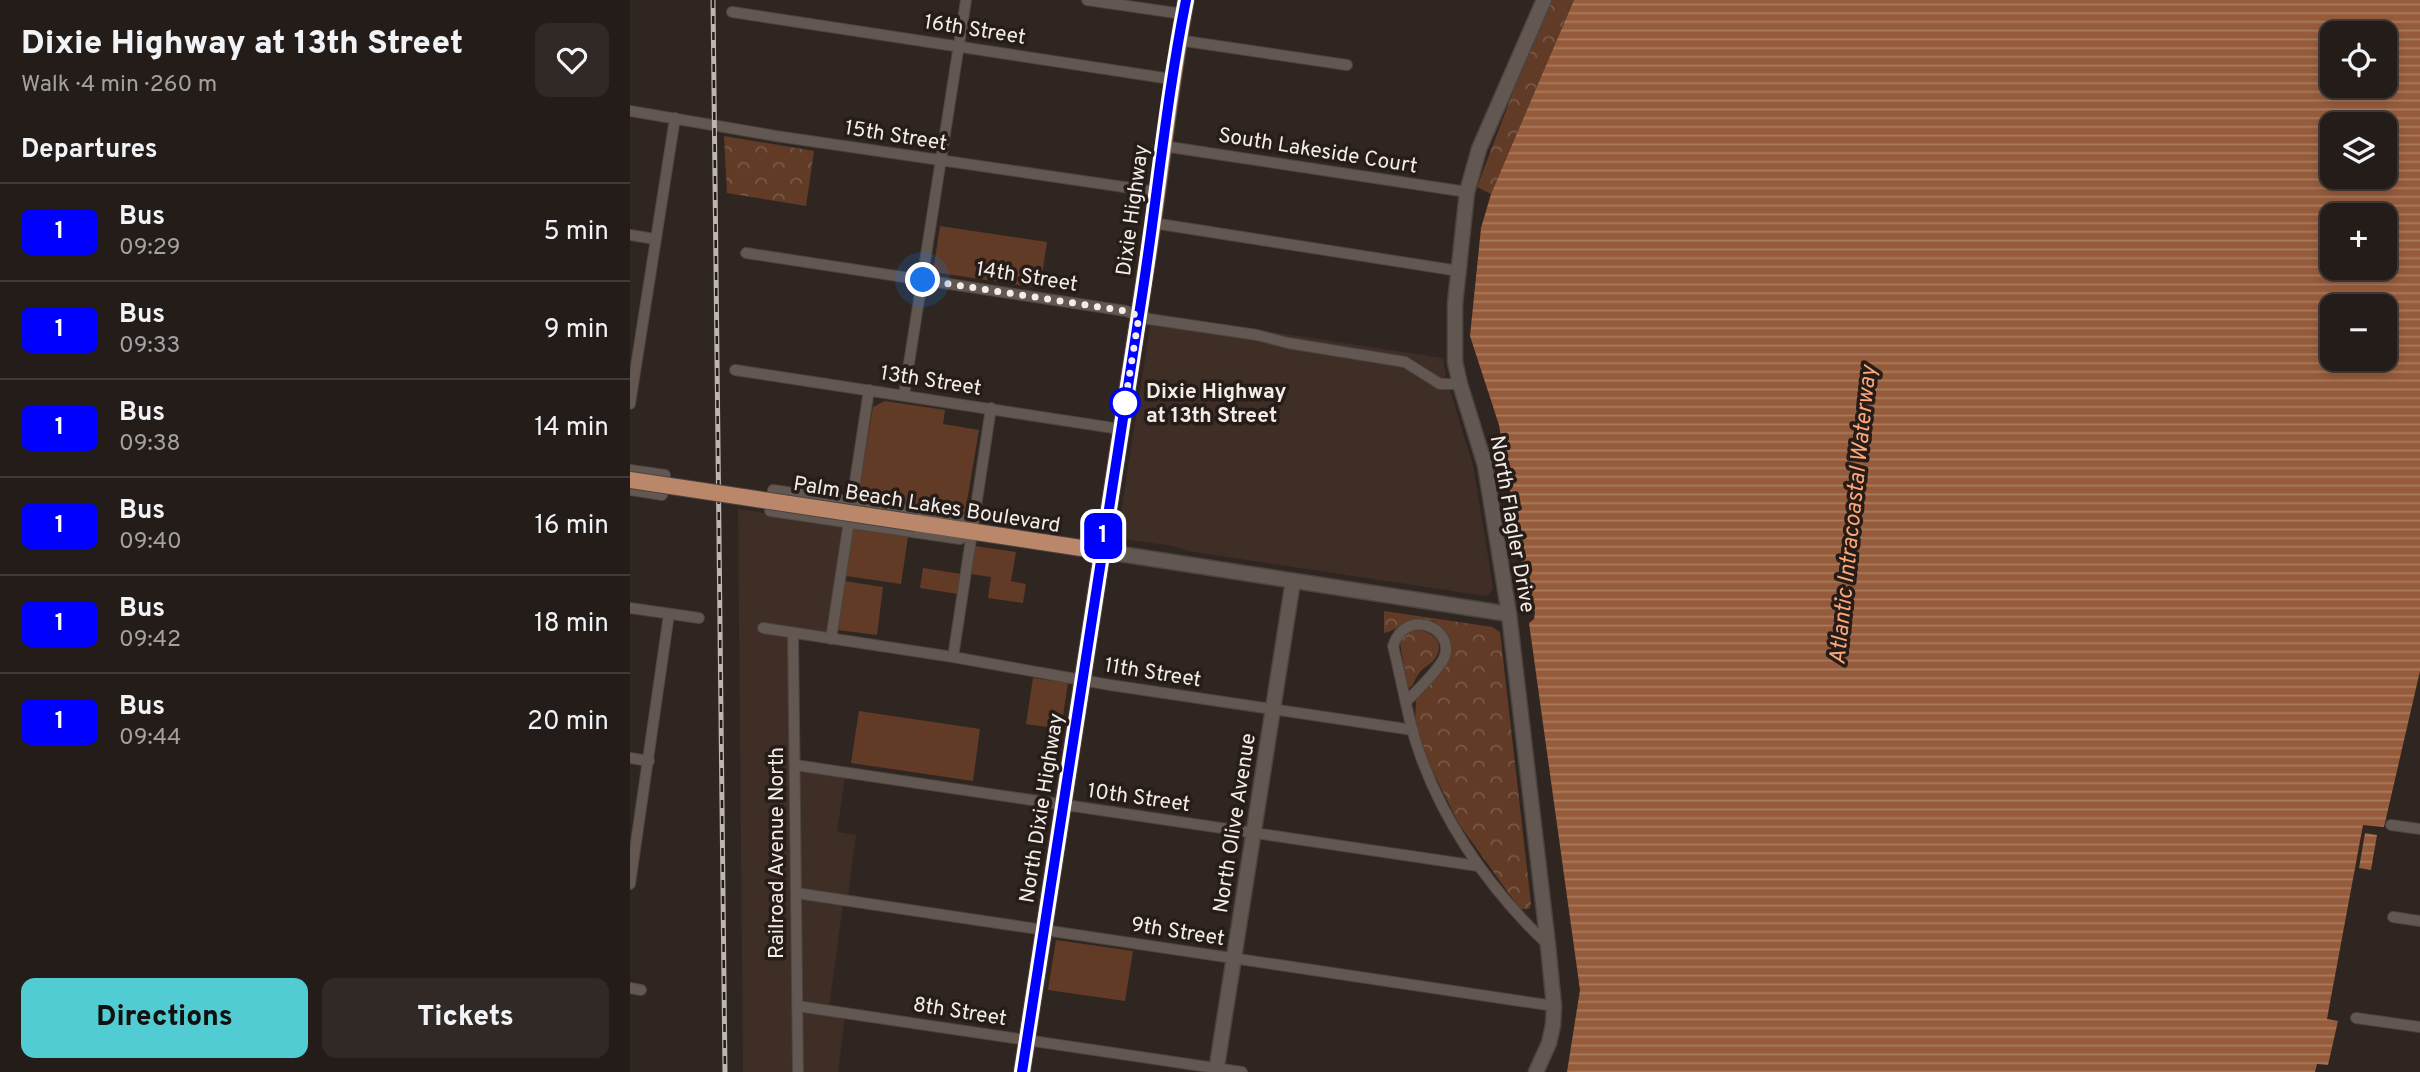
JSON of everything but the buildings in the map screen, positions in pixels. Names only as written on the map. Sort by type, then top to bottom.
[{"type":"main road","name":"Dixie Highway","points":[[1101,551],[1158,192],[1171,79],[1185,7]]},
{"type":"main road","name":"Palm Beach Lakes Boulevard","points":[[630,480],[1101,551]]},
{"type":"main road","name":"North Dixie Highway","points":[[1022,1072],[1101,551]]},
{"type":"street","points":[[904,395],[966,0]]},
{"type":"street","points":[[1087,0],[1185,7]]},
{"type":"street","name":"North Flagler Drive","points":[[1536,1072],[1549,1042],[1554,1006],[1548,945],[1508,614],[1485,465],[1460,384],[1454,331],[1467,192],[1479,149],[1544,0]]},
{"type":"street","name":"16th Street","points":[[732,12],[1171,79]]},
{"type":"street","points":[[1178,40],[1346,65]]},
{"type":"street","name":"15th Street","points":[[630,111],[941,161],[1158,192]]},
{"type":"street","points":[[630,404],[634,354],[675,118]]},
{"type":"street","name":"South Lakeside Court","points":[[1163,146],[1467,192]]},
{"type":"street","points":[[1153,223],[1459,271]]},
{"type":"street","points":[[630,235],[655,239]]},
{"type":"street","name":"14th Street","points":[[746,253],[1126,311],[1139,316],[1405,362],[1440,384],[1460,384]]},
{"type":"street","name":"13th Street","points":[[735,370],[1120,429]]},
{"type":"street","points":[[831,639],[869,390]]},
{"type":"street","points":[[953,657],[991,408]]},
{"type":"street","points":[[630,470],[665,475],[662,495],[630,490]]},
{"type":"street","points":[[773,490],[965,519],[972,532],[960,539],[770,512],[773,490]]},
{"type":"street","name":"Palm Beach Lakes Boulevard","points":[[1101,551],[1508,614]]},
{"type":"street","name":"North Olive Avenue","points":[[1216,1070],[1293,581]]},
{"type":"street","points":[[630,608],[699,618]]},
{"type":"street","points":[[630,884],[669,614]]},
{"type":"street","points":[[1406,702],[1444,659],[1445,648],[1441,636],[1427,625],[1415,624],[1405,628],[1394,646],[1406,702],[1413,730],[1434,788],[1478,866],[1510,906],[1548,945]]},
{"type":"street","name":"11th Street","points":[[763,628],[1413,730]]},
{"type":"street","name":"Railroad Avenue North","points":[[793,633],[798,1072]]},
{"type":"street","points":[[630,758],[649,761]]},
{"type":"street","name":"10th Street","points":[[795,765],[1478,866]]},
{"type":"street","points":[[2391,825],[2420,829]]},
{"type":"street","name":"9th Street","points":[[796,893],[1554,1006]]},
{"type":"street","points":[[2393,917],[2420,921]]},
{"type":"street","name":"8th Street","points":[[797,1006],[1242,1072]]},
{"type":"street","points":[[2356,1018],[2420,1027]]},
{"type":"shaded area","points":[[1152,314],[1443,358],[1446,378],[1473,465],[1493,587],[1491,592],[1486,596],[1117,538]]},
{"type":"shaded area","points":[[738,509],[844,524],[826,643],[798,640],[801,771],[845,777],[837,832],[856,835],[848,896],[844,897],[828,1014],[845,1017],[838,1072],[743,1072]]},
{"type":"green space","points":[[1552,0],[1574,0],[1491,194],[1477,187],[1521,71]]},
{"type":"green space","points":[[724,136],[814,151],[806,206],[727,193]]},
{"type":"green space","points":[[940,226],[1047,242],[1040,288],[933,272]]},
{"type":"green space","points":[[885,401],[945,410],[943,424],[979,430],[965,513],[858,496],[873,407]]},
{"type":"green space","points":[[853,528],[908,537],[901,584],[846,576]]},
{"type":"green space","points":[[975,546],[1016,552],[1011,581],[1026,584],[1023,603],[988,598],[991,577],[971,574]]},
{"type":"green space","points":[[923,568],[961,574],[958,594],[920,588]]},
{"type":"green space","points":[[844,581],[883,587],[877,635],[838,630]]},
{"type":"green space","points":[[1384,611],[1492,627],[1500,632],[1531,904],[1529,909],[1520,909],[1459,824],[1432,770],[1415,723],[1416,699],[1431,679],[1449,642],[1434,621],[1411,621],[1384,633]]},
{"type":"green space","points":[[1414,629],[1431,635],[1439,647],[1434,660],[1408,688],[1400,643],[1406,632]]},
{"type":"green space","points":[[1033,678],[1068,683],[1061,729],[1026,724]]},
{"type":"green space","points":[[859,711],[980,729],[973,781],[851,763]]},
{"type":"green space","points":[[1056,940],[1133,951],[1125,1001],[1048,990]]},
{"type":"water","name":"Atlantic Intracoastal Waterway","points":[[1574,0],[2420,0],[2420,671],[2384,827],[2363,825],[2327,1019],[2338,1021],[2328,1065],[2317,1064],[2315,1072],[1567,1072],[1580,990],[1529,623],[1534,619],[1535,612],[1528,601],[1499,425],[1470,336],[1481,228],[1491,194]]},
{"type":"water","points":[[2365,833],[2377,835],[2371,870],[2359,868]]},
{"type":"railway","points":[[713,0],[725,1072]]},
{"type":"bus line","name":"1","points":[[1022,1072],[1158,192],[1168,98],[1186,0]]},
{"type":"place","name":"Dixie Highway at 13th Street","points":[[1125,403]]},
{"type":"route","points":[[923,280],[1126,311],[1139,316],[1125,403]]}]
